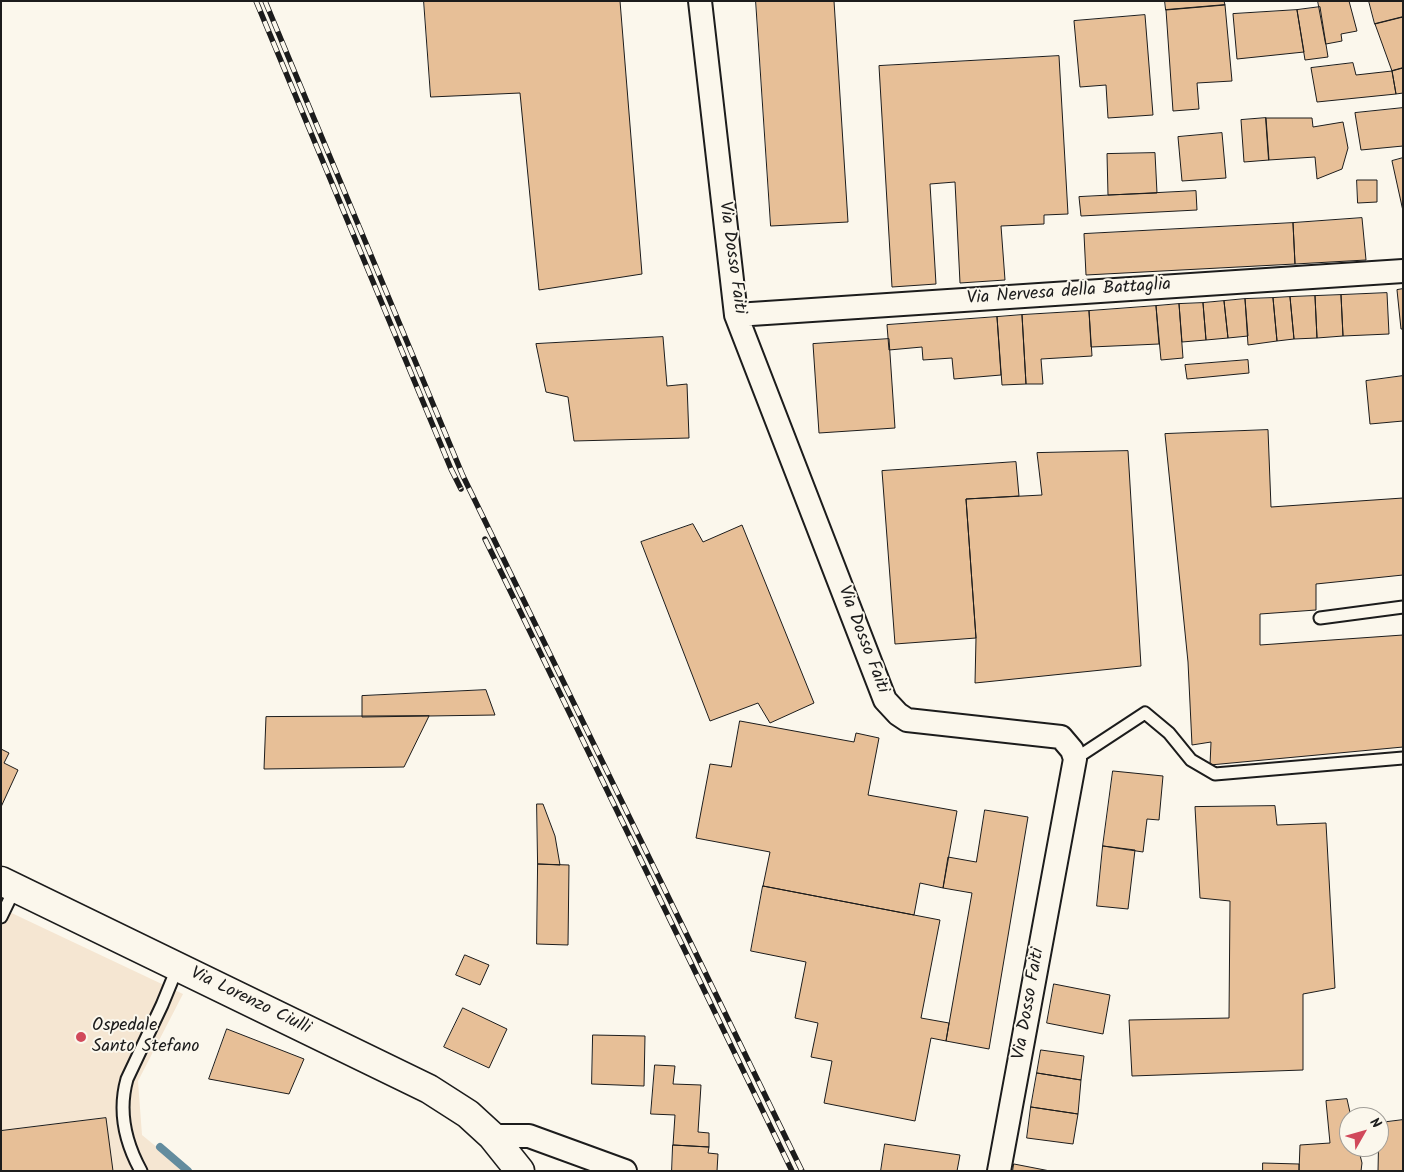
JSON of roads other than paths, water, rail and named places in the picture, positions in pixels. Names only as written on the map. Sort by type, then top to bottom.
[{"type":"street","name":"Via Dosso Faiti","points":[[700,1],[736,315],[885,700],[898,714],[907,720],[1061,738],[1072,750],[1075,759],[999,1171]]},
{"type":"street","name":"Via Nervesa della Battaglia","points":[[736,315],[1403,271]]},
{"type":"street","name":"Via Lorenzo Ciulli","points":[[8,885],[178,966],[429,1090],[468,1114],[492,1136],[520,1171]]},
{"type":"street","points":[[492,1136],[529,1136],[625,1171]]},
{"type":"lane","points":[[1320,618],[1403,607]]},
{"type":"lane","points":[[1075,759],[1146,713],[1169,733],[1190,760],[1215,774],[1403,758]]},
{"type":"lane","points":[[1,918],[8,885]]},
{"type":"lane","points":[[141,1171],[131,1154],[126,1136],[122,1106],[124,1091],[127,1078],[162,1005],[178,966]]},
{"type":"waterway","points":[[160,1147],[188,1171]]},
{"type":"railway","points":[[256,1],[461,489]]},
{"type":"railway","points":[[265,1],[463,476],[802,1171]]},
{"type":"railway","points":[[485,539],[792,1171]]},
{"type":"place","name":"Ospedale Santo Stefano","points":[[81,1037]]}]
